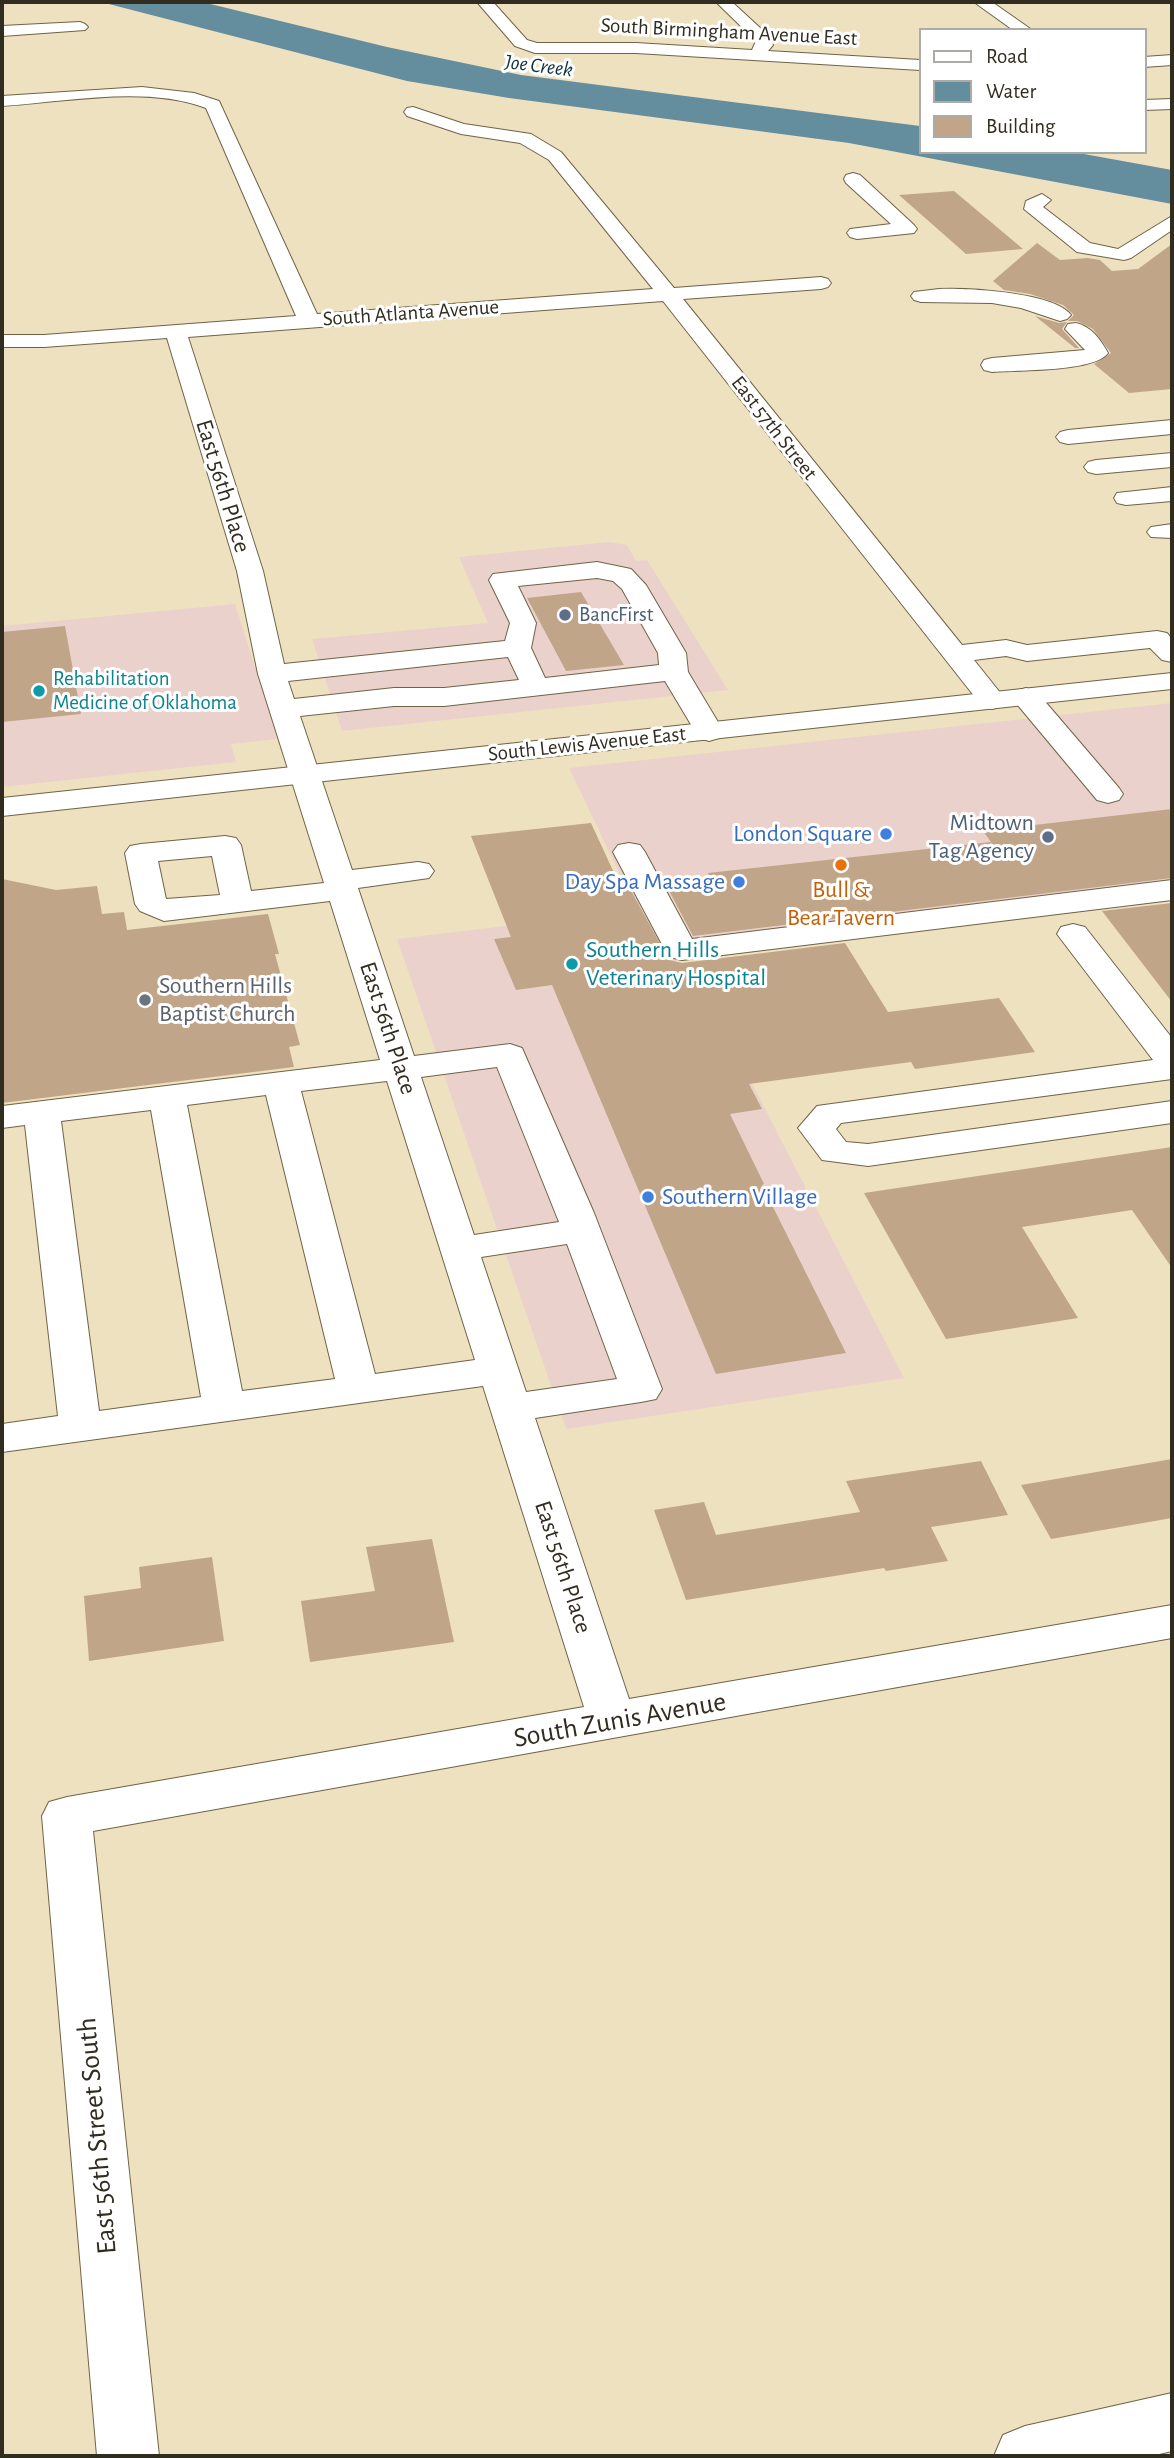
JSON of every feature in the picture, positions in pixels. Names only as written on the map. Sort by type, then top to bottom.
[{"type":"street","name":"South Birmingham Avenue East","points":[[485,2],[521,43],[535,48],[612,47],[918,65]]},
{"type":"street","points":[[724,2],[764,40],[765,45],[756,55]]},
{"type":"street","points":[[982,2],[1021,28]]},
{"type":"street","points":[[2,32],[80,27]]},
{"type":"street","points":[[1146,62],[1172,60]]},
{"type":"street","points":[[2,101],[142,92],[203,99],[213,105],[309,321]]},
{"type":"street","points":[[1146,105],[1172,104]]},
{"type":"street","name":"East 57th Street","points":[[413,112],[461,129],[525,138],[555,156],[992,700]]},
{"type":"street","points":[[853,179],[907,229],[856,233]]},
{"type":"street","points":[[1042,200],[1033,205],[1034,209],[1080,246],[1118,255],[1124,254],[1172,222]]},
{"type":"street","name":"South Atlanta Avenue","points":[[2,341],[44,341],[821,283]]},
{"type":"street","points":[[921,296],[951,294],[1012,300],[1041,306],[1068,322],[1090,340],[1097,353],[1079,359],[992,365]]},
{"type":"street","name":"East 56th Place","points":[[175,331],[250,571],[272,674],[613,1722]]},
{"type":"street","points":[[1068,437],[1172,427]]},
{"type":"street","points":[[1096,467],[1172,460]]},
{"type":"street","points":[[1126,498],[1172,494]]},
{"type":"street","points":[[536,688],[517,648],[523,622],[502,580],[597,570],[621,575],[633,584],[672,653],[674,672],[709,732]]},
{"type":"street","points":[[953,654],[1006,648],[1027,653],[1157,639],[1172,654]]},
{"type":"street","points":[[272,674],[517,648]]},
{"type":"street","points":[[285,709],[394,697],[444,697],[674,672]]},
{"type":"street","name":"South Lewis Avenue East","points":[[2,807],[1172,681]]},
{"type":"street","points":[[1026,697],[1108,794]]},
{"type":"street","points":[[629,852],[682,950],[1172,890]]},
{"type":"street","points":[[238,903],[418,871]]},
{"type":"street","points":[[1073,934],[1172,1062]]},
{"type":"street","points":[[2,1117],[510,1055],[581,1230],[641,1389],[358,1390],[2,1438]]},
{"type":"street","points":[[1172,1068],[830,1114],[817,1128],[835,1152],[868,1155],[1172,1112]]},
{"type":"street","points":[[281,1083],[358,1390]]},
{"type":"street","points":[[167,1097],[224,1408]]},
{"type":"street","points":[[42,1112],[80,1427]]},
{"type":"street","points":[[459,1249],[581,1230]]},
{"type":"street","name":"South Zunis Avenue","points":[[67,1816],[1172,1622]]},
{"type":"street","name":"East 56th Street South","points":[[67,1816],[128,2456]]},
{"type":"street","points":[[1025,2456],[1172,2422]]},
{"type":"shaded area","points":[[609,542],[627,545],[636,561],[647,560],[728,690],[342,731],[312,639],[488,623],[459,557]]},
{"type":"shaded area","points":[[235,604],[278,739],[231,744],[236,762],[2,787],[2,626]]},
{"type":"shaded area","points":[[1172,703],[1172,899],[664,963],[699,981],[904,1378],[566,1429],[397,939],[637,910],[569,768]]},
{"type":"water","name":"Joe Creek","points":[[101,2],[202,2],[387,47],[521,75],[918,126],[918,154],[1084,154],[1172,170],[1172,204],[849,143],[509,98],[407,81]]},
{"type":"building","points":[[954,191],[1023,249],[966,254],[899,195]]},
{"type":"building","points":[[1037,243],[1060,260],[1100,260],[1112,271],[1138,269],[1172,244],[1172,389],[1129,393],[1094,364],[1111,353],[1093,329],[1077,321],[1068,321],[1074,315],[1063,305],[1030,294],[1004,290],[993,281]]},
{"type":"building","points":[[1035,316],[1059,323],[1067,322],[1062,329],[1079,348],[1075,348]]},
{"type":"building","name":"BancFirst","points":[[581,592],[624,665],[566,671],[527,598]]},
{"type":"building","name":"Rehabilitation Medicine of Oklahoma","points":[[65,626],[81,714],[2,722],[2,632]]},
{"type":"building","points":[[1172,809],[1172,878],[693,936],[665,883],[710,878],[708,873],[991,842],[983,831]]},
{"type":"building","points":[[591,823],[621,888],[629,887],[669,960],[682,963],[845,943],[888,1012],[999,998],[1035,1052],[915,1069],[911,1062],[749,1084],[762,1109],[730,1114],[764,1184],[762,1185],[846,1353],[716,1374],[552,985],[516,990],[494,939],[511,937],[471,836]]},
{"type":"building","name":"Southern Hills Baptist Church","points":[[2,879],[56,890],[97,886],[102,914],[124,912],[127,930],[268,914],[279,954],[275,954],[300,1045],[289,1047],[294,1067],[2,1103]]},
{"type":"building","points":[[1172,903],[1172,1002],[1102,911]]},
{"type":"building","points":[[1172,1147],[1172,1268],[1132,1210],[1022,1227],[1078,1318],[946,1339],[864,1193]]},
{"type":"building","points":[[1172,1459],[1172,1518],[1051,1539],[1021,1485]]},
{"type":"building","points":[[981,1461],[1008,1515],[931,1527],[948,1561],[886,1571],[884,1568],[686,1600],[654,1510],[704,1502],[716,1535],[860,1512],[846,1481]]},
{"type":"building","points":[[432,1539],[454,1642],[310,1662],[301,1601],[375,1591],[366,1547]]},
{"type":"building","points":[[212,1557],[224,1641],[89,1661],[84,1596],[141,1588],[139,1567]]},
{"type":"place","name":"BancFirst","points":[[565,615]]},
{"type":"place","name":"Rehabilitation Medicine of Oklahoma","points":[[39,691]]},
{"type":"place","name":"London Square","points":[[886,834]]},
{"type":"place","name":"Midtown Tag Agency","points":[[1048,837]]},
{"type":"place","name":"Bull & Bear Tavern","points":[[841,865]]},
{"type":"place","name":"Day Spa Massage","points":[[739,882]]},
{"type":"place","name":"Southern Hills Veterinary Hospital","points":[[572,964]]},
{"type":"place","name":"Southern Hills Baptist Church","points":[[145,1000]]},
{"type":"place","name":"Southern Village","points":[[648,1197]]}]
